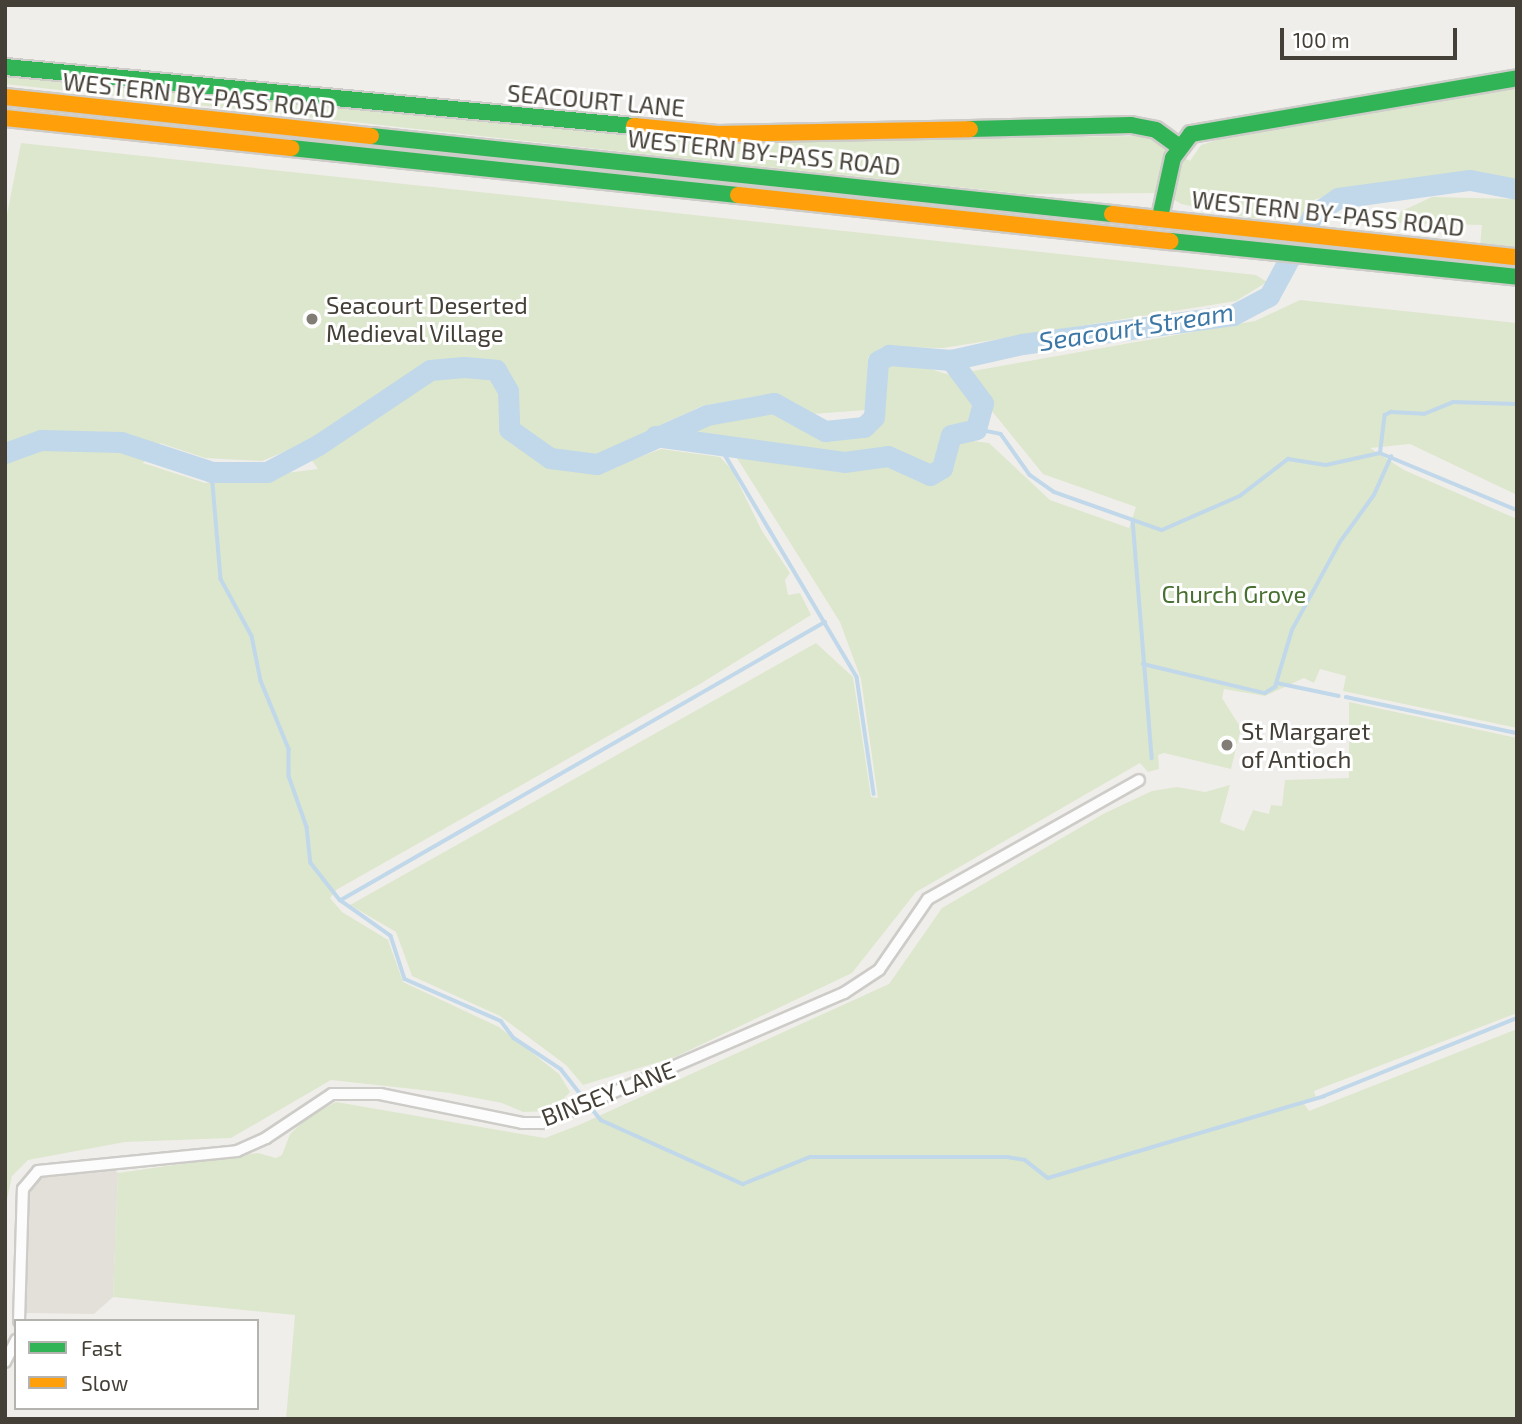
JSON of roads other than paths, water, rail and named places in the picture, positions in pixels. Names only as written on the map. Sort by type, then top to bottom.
[{"type":"main road","name":"SEACOURT LANE","points":[[5,67],[718,134],[1131,125],[1156,130],[1179,147]]},
{"type":"main road","points":[[1160,217],[1179,147],[1191,134],[1216,127],[1517,78]]},
{"type":"main road","name":"WESTERN BY-PASS ROAD","points":[[5,97],[1256,226],[1517,257]]},
{"type":"main road","name":"WESTERN BY-PASS ROAD","points":[[5,118],[1517,277]]},
{"type":"street","name":"BINSEY LANE","points":[[19,1319],[23,1189],[38,1171],[237,1151],[266,1138],[331,1094],[380,1094],[522,1123],[542,1123],[589,1105],[866,980],[890,956],[928,899],[1139,780]]},
{"type":"street","points":[[5,1362],[14,1344]]},
{"type":"waterway","name":"Seacourt Stream","points":[[5,453],[41,440],[121,442],[212,472],[267,472],[318,445],[430,370],[464,367],[496,370],[508,391],[509,429],[550,458],[597,464],[707,415],[774,403],[825,431],[864,427],[874,417],[878,361],[889,355],[951,360],[1022,344],[1233,315],[1269,296],[1313,215],[1338,198],[1470,180],[1517,189]]},
{"type":"waterway","name":"Seacourt Stream","points":[[655,436],[844,462],[888,456],[930,475],[942,468],[951,435],[976,429],[983,403],[951,360]]},
{"type":"waterway","points":[[1380,453],[1385,415],[1391,412],[1424,414],[1453,402],[1517,404]]},
{"type":"waterway","points":[[976,429],[1001,434],[1030,475],[1054,492],[1162,530],[1240,496],[1288,459],[1326,465],[1380,453],[1517,510]]},
{"type":"waterway","points":[[721,448],[857,677],[874,794]]},
{"type":"waterway","points":[[1143,664],[1265,693],[1275,687],[1292,630],[1340,542],[1374,495],[1391,457]]},
{"type":"waterway","points":[[212,472],[221,579],[252,636],[261,681],[289,749],[289,776],[307,827],[311,863],[340,900],[391,936],[405,979],[501,1021],[514,1038],[561,1069],[601,1120],[743,1184],[810,1157],[1007,1157],[1025,1160],[1048,1178],[1324,1096],[1517,1018]]},
{"type":"waterway","points":[[1133,520],[1152,758]]},
{"type":"waterway","points":[[341,900],[825,622]]},
{"type":"waterway","points":[[1277,683],[1339,696]]},
{"type":"waterway","points":[[1346,697],[1517,733]]},
{"type":"place","name":"Seacourt Deserted Medieval Village","points":[[312,319]]},
{"type":"place","name":"St Margaret of Antioch","points":[[1227,745]]},
{"type":"park label","name":"Church Grove","points":[[1234,594]]}]
